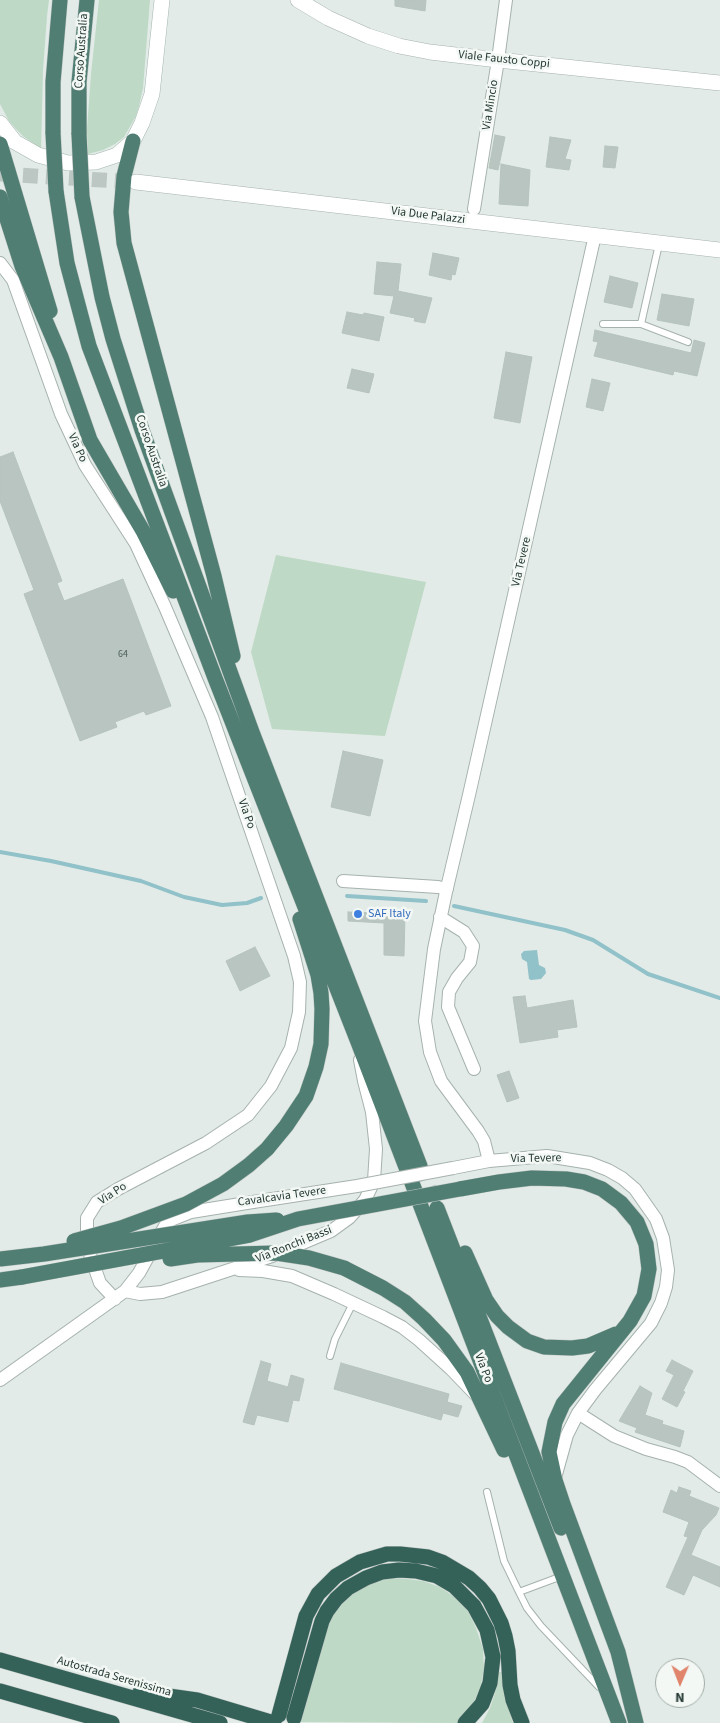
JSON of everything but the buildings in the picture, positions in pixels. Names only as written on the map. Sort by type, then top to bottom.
[{"type":"highway","name":"Corso Australia","points":[[60,0],[53,82],[53,133],[56,191],[67,263],[89,346],[216,678]]},
{"type":"highway","name":"Corso Australia","points":[[87,0],[79,82],[79,134],[82,197],[100,289],[113,339],[142,430],[252,732]]},
{"type":"highway","points":[[133,141],[124,176],[121,212],[124,243],[214,576],[252,732],[420,1166]]},
{"type":"highway","points":[[0,144],[47,299],[61,357]]},
{"type":"highway","points":[[0,197],[22,266],[61,357],[90,440],[144,531],[216,678]]},
{"type":"highway","name":"Via Po","points":[[216,678],[358,1042],[619,1723]]},
{"type":"highway","points":[[0,1254],[70,1242],[121,1228],[172,1210],[223,1184],[249,1165],[267,1149],[299,1109],[311,1086],[321,1044],[322,1009],[318,975],[268,812]]},
{"type":"highway","points":[[22,1277],[250,1234],[296,1220],[516,1180],[566,1179],[593,1185],[609,1194],[632,1215],[641,1230],[647,1250],[649,1269],[644,1296],[634,1316],[569,1395],[558,1413],[549,1452],[555,1480],[618,1652],[636,1723]]},
{"type":"highway","name":"Via Po","points":[[622,1331],[595,1344],[572,1348],[544,1347],[519,1335],[497,1316],[486,1300],[451,1222],[437,1208],[636,1723]]},
{"type":"highway","points":[[0,1259],[44,1254],[248,1222],[296,1220]]},
{"type":"highway","points":[[0,1280],[197,1255],[243,1253],[276,1253],[344,1268],[383,1288],[404,1302],[444,1340],[467,1372],[514,1472],[546,1534]]},
{"type":"highway","points":[[80,1683],[197,1700],[276,1719],[306,1616],[318,1594],[336,1576],[360,1562],[374,1557],[400,1554],[428,1557],[442,1562],[469,1578],[489,1599],[505,1636],[510,1685],[515,1706],[522,1723]]},
{"type":"highway","points":[[294,1718],[326,1611],[348,1588],[366,1578],[382,1572],[416,1570],[437,1576],[454,1586],[474,1606],[487,1630],[493,1658],[490,1683],[482,1704],[465,1723]]},
{"type":"highway","name":"Autostrada Serenissima","points":[[0,1660],[220,1723]]},
{"type":"highway","points":[[0,1691],[112,1723]]},
{"type":"street","points":[[0,123],[15,142],[38,155],[68,163],[96,162],[117,155],[133,141],[142,123],[152,94],[162,0]]},
{"type":"street","name":"Viale Fausto Coppi","points":[[298,0],[328,18],[368,36],[399,46],[430,52],[498,60],[720,83]]},
{"type":"street","name":"Via Mincio","points":[[474,209],[506,0]]},
{"type":"street","name":"Via Due Palazzi","points":[[136,182],[720,250]]},
{"type":"street","name":"Via Tevere","points":[[555,1480],[567,1435],[578,1413],[651,1323],[661,1303],[668,1270],[663,1238],[656,1219],[635,1189],[622,1178],[608,1170],[590,1163],[547,1156],[489,1161],[484,1141],[441,1081],[430,1052],[425,1021],[440,917],[595,235]]},
{"type":"street","name":"Via Po","points":[[0,263],[13,280],[61,414],[85,465],[136,544],[212,717],[291,946],[300,982],[299,1012],[292,1048],[272,1086],[248,1115],[206,1143],[118,1189],[98,1202],[86,1218],[87,1246],[100,1283],[120,1294]]},
{"type":"street","points":[[343,881],[447,889]]},
{"type":"street","points":[[440,917],[464,932],[473,946],[470,962],[449,992],[448,1007],[474,1069]]},
{"type":"street","name":"Via Ronchi Bassi","points":[[120,1294],[162,1292],[272,1256],[331,1231],[349,1218],[365,1200],[374,1181],[376,1149],[372,1112],[364,1081],[358,1042]]},
{"type":"street","name":"Cavalcavia Tevere","points":[[120,1294],[139,1273],[165,1226],[171,1220],[191,1212],[357,1186],[489,1161]]},
{"type":"street","name":"Via Ronchi Bassi","points":[[230,1269],[263,1271],[292,1276],[307,1281],[402,1327],[451,1369],[481,1401]]},
{"type":"street","points":[[0,1380],[120,1294]]},
{"type":"street","points":[[578,1413],[614,1436],[646,1449],[688,1462],[720,1486]]},
{"type":"lane","points":[[641,324],[659,242]]},
{"type":"lane","points":[[603,324],[641,324],[688,342]]},
{"type":"lane","points":[[330,1356],[335,1339],[353,1303]]},
{"type":"lane","points":[[487,1492],[504,1561],[526,1608],[610,1699]]},
{"type":"lane","points":[[519,1592],[562,1576]]},
{"type":"green space","points":[[0,0],[49,0],[43,70],[41,149],[16,129],[9,121],[0,104]]},
{"type":"green space","points":[[99,0],[150,0],[143,88],[136,116],[124,137],[103,150],[88,154],[87,129]]},
{"type":"green space","points":[[276,555],[426,582],[385,736],[272,729],[251,652]]},
{"type":"green space","points":[[390,1578],[423,1581],[440,1587],[467,1609],[483,1649],[484,1669],[480,1689],[471,1708],[457,1723],[299,1722],[331,1616],[354,1592],[372,1583]]},
{"type":"green space","points":[[498,1672],[503,1672],[504,1696],[513,1723],[482,1723],[495,1693]]},
{"type":"water","points":[[537,950],[539,965],[545,968],[546,973],[541,979],[531,980],[529,979],[527,962],[522,959],[521,954],[524,951]]},
{"type":"waterway","points":[[0,852],[141,881],[184,897],[222,905],[247,903],[261,898]]},
{"type":"waterway","points":[[347,896],[426,901]]},
{"type":"waterway","points":[[454,906],[565,930],[593,940],[648,974],[720,998]]},
{"type":"tunnel","points":[[0,174],[136,182]]},
{"type":"tunnel","points":[[420,1166],[436,1206]]},
{"type":"place","name":"SAF Italy","points":[[358,914]]}]
